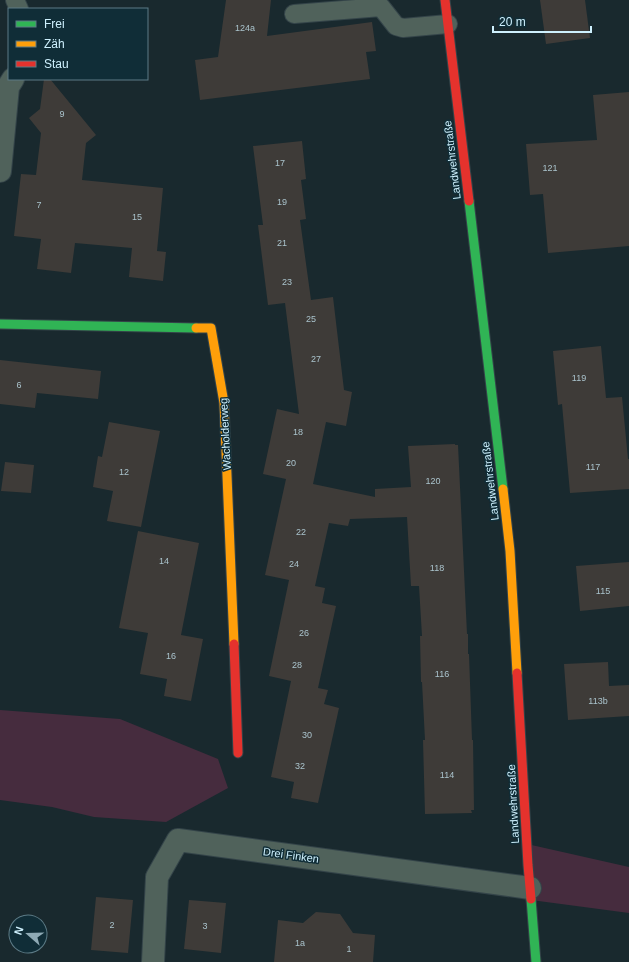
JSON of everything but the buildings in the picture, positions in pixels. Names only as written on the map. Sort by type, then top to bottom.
[{"type":"main road","name":"Landwehrstraße","points":[[445,0],[510,551],[530,888],[536,962]]},
{"type":"main road","name":"Wacholderweg","points":[[0,324],[211,328],[224,402],[238,752]]},
{"type":"street","points":[[0,171],[8,87],[12,80]]},
{"type":"street","name":"Drei Finken","points":[[153,962],[157,876],[178,840],[530,888]]},
{"type":"lane","points":[[294,14],[381,7],[396,26],[403,28],[448,24]]},
{"type":"shaded area","points":[[0,710],[120,719],[218,759],[228,788],[166,822],[94,817],[52,807],[0,800]]},
{"type":"shaded area","points":[[527,844],[629,867],[629,913],[531,900]]},
{"type":"traffic: fast","points":[[469,201],[503,489]]},
{"type":"traffic: fast","points":[[0,324],[196,328]]},
{"type":"traffic: fast","points":[[531,899],[536,962]]},
{"type":"traffic: slow","points":[[196,328],[211,328],[224,403],[234,644]]},
{"type":"traffic: slow","points":[[503,489],[510,551],[517,673]]},
{"type":"traffic: jam","points":[[445,0],[469,201]]},
{"type":"traffic: jam","points":[[234,644],[238,753]]},
{"type":"traffic: jam","points":[[517,673],[531,899]]}]
